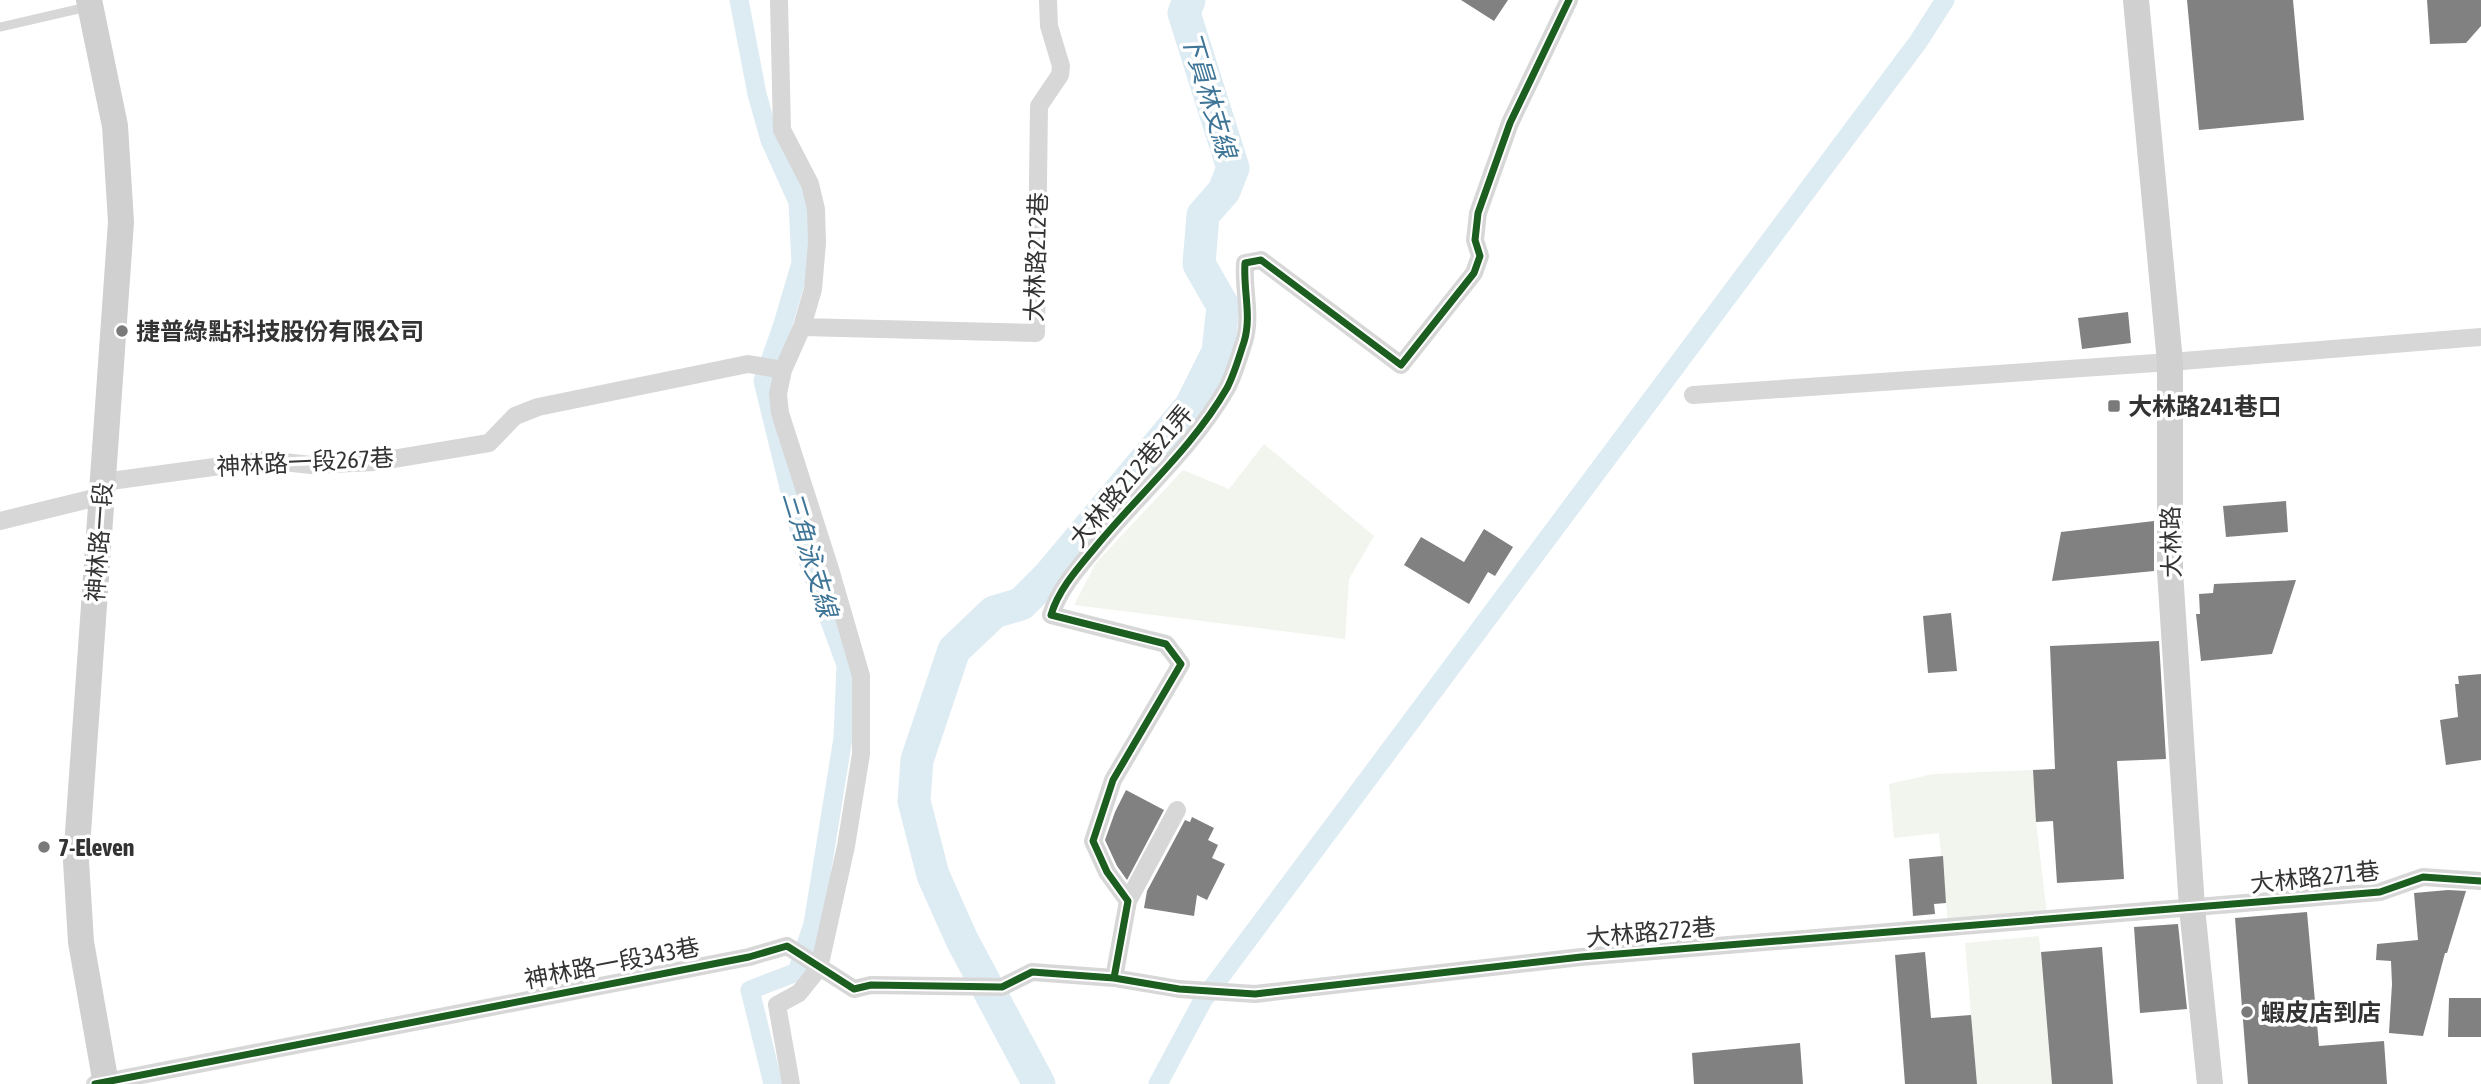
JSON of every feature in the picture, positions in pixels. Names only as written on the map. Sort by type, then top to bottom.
[{"type":"street","points":[[779,0],[782,130],[810,184],[816,209],[817,243],[813,289],[802,327],[783,370],[778,394],[780,413],[861,676],[861,754],[846,846],[819,968],[799,993],[777,1005],[791,1084]]},
{"type":"street","name":"大林路212巷","points":[[802,327],[1036,333],[1039,106],[1060,75],[1061,66],[1049,26],[1048,0]]},
{"type":"street","name":"大林路212巷21弄","points":[[1128,901],[1107,872],[1093,841],[1113,780],[1181,664],[1166,644],[1051,615],[1057,596],[1126,510],[1190,441],[1228,386],[1245,340],[1248,309],[1245,263],[1261,260],[1401,365],[1474,272],[1480,256],[1475,240],[1478,213],[1510,123],[1569,0]]},
{"type":"street","name":"大林路","points":[[2136,0],[2170,362],[2170,571],[2192,908],[2210,1084]]},
{"type":"street","name":"神林路一段","points":[[90,3],[115,126],[121,222],[76,861],[82,942],[102,1083]]},
{"type":"street","points":[[1693,395],[2170,362],[2481,337]]},
{"type":"street","name":"神林路一段267巷","points":[[0,521],[102,489],[265,460],[311,465],[375,462],[489,443],[515,416],[538,407],[748,364],[783,370]]},
{"type":"street","points":[[1114,978],[1128,901],[1177,810]]},
{"type":"street","name":"大林路271巷","points":[[2192,908],[2380,892],[2423,877],[2481,881]]},
{"type":"street","name":"大林路272巷","points":[[1114,978],[1179,989],[1255,994],[1581,957],[2192,908]]},
{"type":"street","name":"神林路一段343巷","points":[[102,1083],[749,957],[787,946],[854,989],[871,985],[1002,986],[1032,972],[1114,978]]},
{"type":"lane","points":[[0,27],[90,3]]},
{"type":"shaded area","points":[[1264,444],[1374,536],[1349,579],[1345,639],[1074,605],[1096,563],[1183,470],[1229,489]]},
{"type":"shaded area","points":[[2033,770],[2047,914],[1948,923],[1939,833],[1894,838],[1889,784],[1933,774]]},
{"type":"shaded area","points":[[2039,936],[2052,1084],[1977,1084],[1965,943]]},
{"type":"building","points":[[1461,0],[1508,0],[1494,21]]},
{"type":"building","points":[[2187,0],[2293,0],[2304,120],[2199,130]]},
{"type":"building","points":[[2427,0],[2481,0],[2481,26],[2466,43],[2430,44]]},
{"type":"building","points":[[2128,312],[2131,343],[2082,349],[2078,318]]},
{"type":"building","points":[[2286,501],[2288,532],[2226,537],[2223,506]]},
{"type":"building","points":[[2154,521],[2154,571],[2052,581],[2061,532]]},
{"type":"building","points":[[1484,529],[1513,547],[1495,576],[1488,572],[1469,604],[1404,565],[1421,537],[1464,562]]},
{"type":"building","points":[[2296,580],[2272,654],[2201,661],[2196,614],[2200,614],[2199,594],[2213,593],[2214,584]]},
{"type":"building","points":[[1951,613],[1957,671],[1928,673],[1923,616]]},
{"type":"building","points":[[2159,641],[2166,759],[2117,761],[2124,879],[2057,883],[2053,821],[2036,822],[2033,770],[2055,769],[2050,646]]},
{"type":"building","points":[[2481,674],[2481,760],[2446,765],[2440,720],[2458,717],[2455,684],[2459,684],[2458,676]]},
{"type":"building","points":[[1126,790],[1164,810],[1127,880],[1105,840]]},
{"type":"building","points":[[1192,817],[1214,828],[1208,840],[1218,845],[1212,858],[1225,864],[1207,900],[1197,895],[1194,916],[1144,908],[1147,891],[1185,820],[1190,822]]},
{"type":"building","points":[[1943,856],[1946,903],[1934,904],[1935,914],[1913,916],[1909,859]]},
{"type":"building","points":[[2466,891],[2445,953],[2423,1036],[2389,1033],[2391,961],[2376,960],[2377,944],[2418,940],[2414,893]]},
{"type":"building","points":[[2307,912],[2319,1046],[2384,1041],[2387,1084],[2248,1084],[2235,918]]},
{"type":"building","points":[[2178,924],[2187,1009],[2140,1013],[2134,927]]},
{"type":"building","points":[[2102,947],[2113,1084],[2052,1084],[2041,952]]},
{"type":"building","points":[[1925,952],[1931,1018],[1971,1015],[1977,1084],[1905,1084],[1895,955]]},
{"type":"building","points":[[2449,998],[2481,998],[2481,1037],[2448,1037]]},
{"type":"building","points":[[1800,1043],[1803,1084],[1694,1084],[1692,1053]]},
{"type":"waterway","name":"三角泳支線","points":[[739,0],[757,94],[770,140],[798,202],[801,263],[763,381],[805,553],[846,665],[843,738],[813,924],[797,972],[750,990],[773,1084]]},
{"type":"waterway","name":"下員林支線","points":[[1039,1084],[962,940],[933,875],[914,801],[917,760],[954,650],[994,612],[1021,604],[1049,576],[1191,406],[1218,352],[1223,306],[1199,264],[1203,215],[1224,191],[1233,168],[1184,13],[1189,0]]},
{"type":"waterway","points":[[1158,1084],[1203,1000],[1918,42],[1945,0]]},
{"type":"cycle path","points":[[1114,978],[1128,901],[1107,872],[1093,841],[1113,780],[1181,664],[1166,644],[1051,615],[1055,605],[1077,569],[1183,450],[1227,388],[1246,332],[1245,263],[1261,260],[1401,365],[1474,273],[1480,256],[1475,240],[1478,213],[1510,123],[1569,0]]},
{"type":"cycle path","points":[[95,1084],[749,957],[787,946],[854,989],[871,985],[1002,987],[1032,972],[1114,978],[1179,989],[1255,994],[1581,957],[2380,892],[2423,877],[2481,881]]},
{"type":"place","name":"捷普綠點科技股份有限公司","points":[[122,331]]},
{"type":"place","name":"大林路241巷口","points":[[2114,406]]},
{"type":"place","name":"7-Eleven","points":[[44,847]]},
{"type":"place","name":"蝦皮店到店","points":[[2247,1012]]}]
